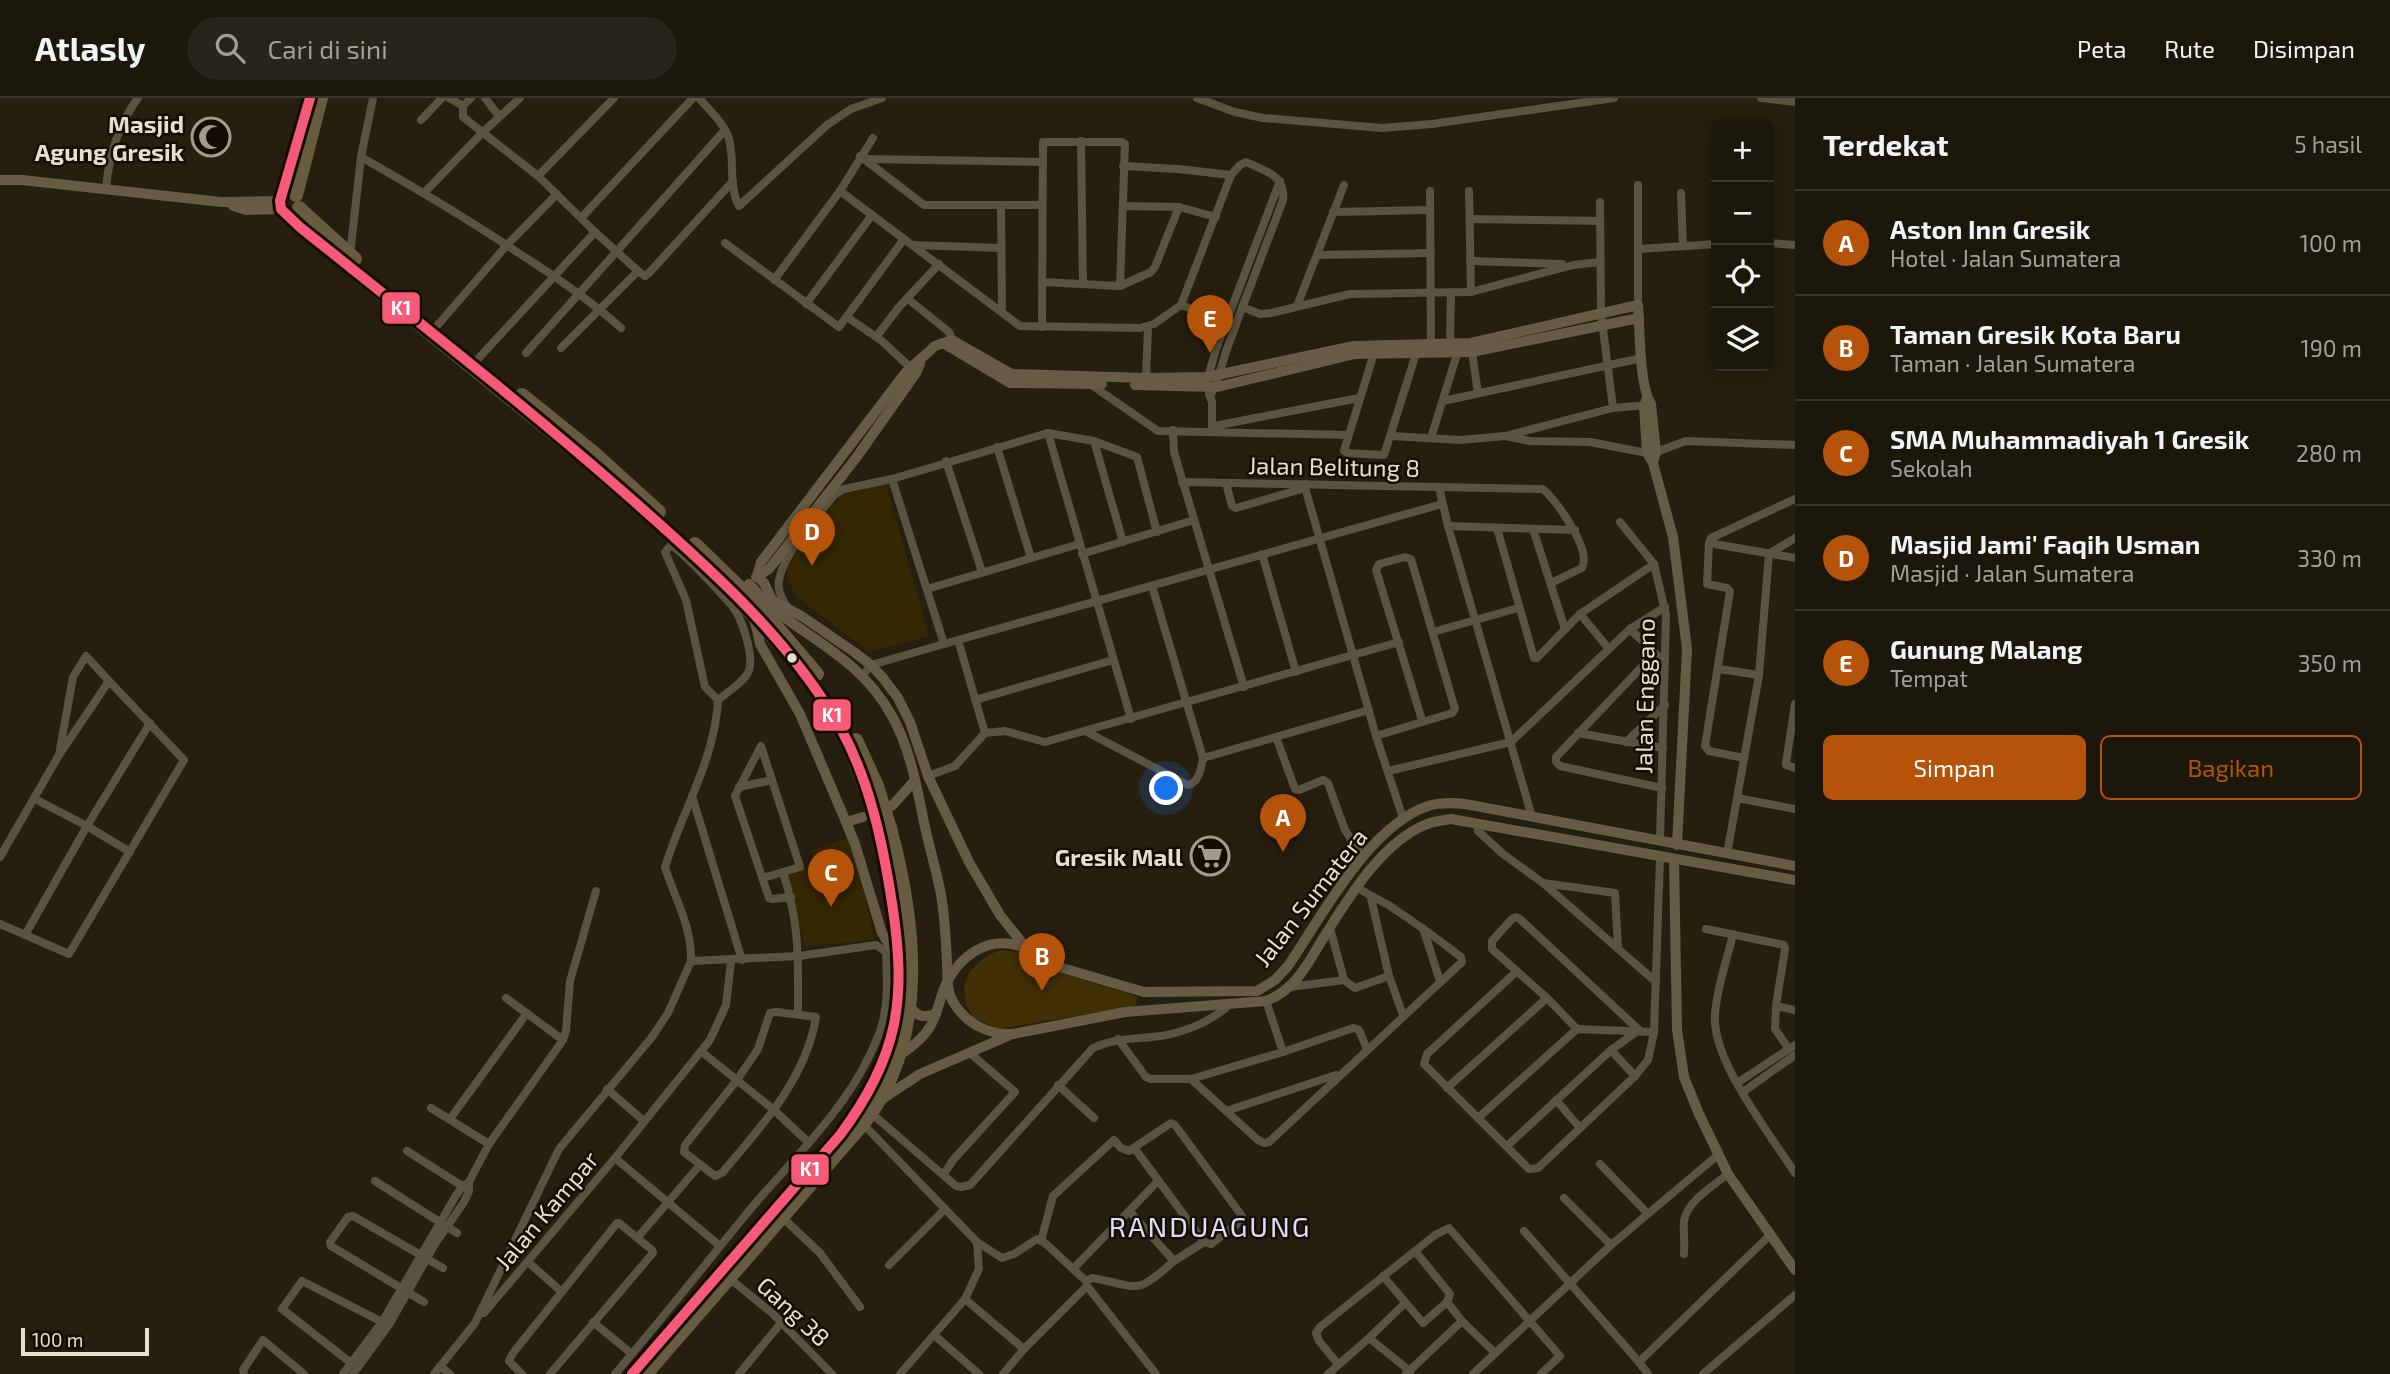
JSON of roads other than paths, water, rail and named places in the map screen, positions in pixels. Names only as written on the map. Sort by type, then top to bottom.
[{"type":"highway","points":[[310,98],[288,204],[301,228],[576,445]]},
{"type":"highway","points":[[288,204],[321,98]]},
{"type":"highway","points":[[288,204],[477,360],[621,484],[750,583],[811,665],[839,708],[872,788],[901,877],[912,965],[910,1006],[871,1113],[729,1277],[701,1302],[632,1374]]},
{"type":"highway","points":[[621,484],[675,543],[753,615],[804,671],[831,711],[872,788]]},
{"type":"highway","points":[[646,1374],[701,1302],[856,1115],[891,1060],[898,1010],[899,961],[885,830]]},
{"type":"main road","points":[[0,180],[106,188],[221,202],[246,209],[288,204]]},
{"type":"main road","points":[[949,343],[1010,383],[1212,385],[1355,354],[1416,354],[1638,305],[1652,456],[1673,537],[1687,649],[1677,845]]},
{"type":"main road","points":[[1013,1034],[997,1035],[982,1030],[958,1007],[947,984],[948,965],[941,895],[907,749],[894,718],[863,675],[842,656],[767,605],[750,583],[774,564],[920,361],[935,346],[949,343],[1012,374],[1146,379],[1212,385],[1354,346],[1440,347],[1457,354],[1639,318]]},
{"type":"main road","name":"Jalan Sumatera","points":[[750,583],[765,583],[772,600],[803,617],[871,665],[898,698],[928,775],[969,862],[1000,915],[1027,949],[1059,967],[1144,992],[1257,991],[1276,980],[1362,856],[1403,818],[1429,805],[1447,802],[1499,810],[1795,866]]},
{"type":"main road","points":[[753,615],[760,644],[800,714],[846,822],[878,920],[899,961]]},
{"type":"main road","points":[[892,806],[915,780]]},
{"type":"main road","points":[[1496,827],[1499,810]]},
{"type":"main road","points":[[846,822],[863,817]]},
{"type":"main road","name":"Jalan Sumatera","points":[[1013,1034],[1125,1012],[1266,1001],[1284,993],[1301,975],[1357,887],[1376,863],[1413,832],[1451,819],[1795,880]]},
{"type":"main road","points":[[1674,859],[1677,1029],[1684,1077],[1728,1174],[1795,1270]]},
{"type":"main road","points":[[920,1074],[891,1060],[919,1040],[936,1014],[947,984],[964,958],[979,947],[997,943],[1013,943],[1027,949]]},
{"type":"main road","points":[[1175,992],[1175,1008]]},
{"type":"main road","points":[[910,1006],[920,1017],[936,1014]]},
{"type":"main road","points":[[871,1113],[920,1074],[1013,1034]]},
{"type":"street","points":[[106,188],[109,164],[119,130],[138,98]]},
{"type":"street","points":[[350,255],[361,157],[373,98]]},
{"type":"street","points":[[421,120],[442,98]]},
{"type":"street","points":[[449,98],[463,106]]},
{"type":"street","points":[[471,98],[463,106],[463,117],[538,176],[645,276],[733,181]]},
{"type":"street","points":[[485,98],[499,116]]},
{"type":"street","points":[[424,193],[520,98]]},
{"type":"street","points":[[538,176],[614,98]]},
{"type":"street","points":[[581,218],[693,98]]},
{"type":"street","points":[[699,98],[725,130],[729,140],[734,197],[739,206],[827,125],[851,109],[882,98]]},
{"type":"street","points":[[1197,98],[1235,112],[1263,118],[1382,128],[1432,124],[1614,98]]},
{"type":"street","points":[[1762,98],[1795,102]]},
{"type":"street","points":[[526,353],[725,130]]},
{"type":"street","points":[[774,280],[840,191],[873,138]]},
{"type":"street","points":[[1042,327],[1041,144],[1044,141],[1124,143],[1120,286]]},
{"type":"street","points":[[1082,141],[1083,283]]},
{"type":"street","points":[[361,157],[507,245],[600,309],[621,328]]},
{"type":"street","points":[[861,158],[1042,162]]},
{"type":"street","points":[[861,158],[924,205],[1042,205]]},
{"type":"street","points":[[840,191],[1020,326],[1149,327],[1181,305],[1231,175],[1246,162],[1275,175],[1284,192],[1242,307],[1231,323]]},
{"type":"street","points":[[1123,166],[1231,175]]},
{"type":"street","points":[[1213,429],[1212,385],[1280,181]]},
{"type":"street","points":[[1297,306],[1344,185]]},
{"type":"street","points":[[1638,185],[1638,305]]},
{"type":"street","points":[[1430,191],[1431,293],[1440,347]]},
{"type":"street","points":[[1469,191],[1471,292]]},
{"type":"street","points":[[1681,193],[1683,246]]},
{"type":"street","points":[[436,327],[507,245],[557,194]]},
{"type":"street","points":[[1600,202],[1601,313],[1613,408]]},
{"type":"street","points":[[1001,205],[1002,312]]},
{"type":"street","points":[[1123,206],[1179,207],[1216,217]]},
{"type":"street","points":[[1042,282],[1120,286],[1151,272],[1179,207]]},
{"type":"street","points":[[1333,212],[1430,210]]},
{"type":"street","points":[[806,303],[872,215]]},
{"type":"street","points":[[1470,219],[1600,221]]},
{"type":"street","points":[[477,360],[595,232]]},
{"type":"street","points":[[908,242],[1001,248]]},
{"type":"street","points":[[725,243],[841,326],[908,242]]},
{"type":"street","points":[[1774,243],[1795,245]]},
{"type":"street","points":[[1639,249],[1711,244]]},
{"type":"street","points":[[1317,255],[1430,253]]},
{"type":"street","points":[[1470,261],[1573,265]]},
{"type":"street","points":[[1242,307],[1267,313],[1350,294],[1471,292],[1573,265],[1600,262]]},
{"type":"street","points":[[876,337],[899,307],[939,264]]},
{"type":"street","points":[[561,348],[638,271]]},
{"type":"street","points":[[1440,347],[1451,292]]},
{"type":"street","points":[[908,299],[949,331],[949,343]]},
{"type":"street","points":[[1181,305],[1231,323]]},
{"type":"street","points":[[847,317],[876,337],[913,371]]},
{"type":"street","points":[[1146,379],[1149,327]]},
{"type":"street","points":[[1472,352],[1478,393]]},
{"type":"street","points":[[1374,353],[1348,435],[1345,453],[1384,455],[1416,354]]},
{"type":"street","points":[[1431,438],[1457,354]]},
{"type":"street","points":[[1443,401],[1642,358]]},
{"type":"street","points":[[1090,384],[1154,430],[1213,429],[1348,435]]},
{"type":"street","points":[[1213,429],[1360,398]]},
{"type":"street","points":[[1391,436],[1468,440],[1506,436],[1613,408],[1647,403]]},
{"type":"street","points":[[1173,430],[1174,452],[1182,482],[1244,687]]},
{"type":"street","points":[[1048,433],[1095,603],[1131,719]]},
{"type":"street","points":[[788,609],[779,588],[779,579],[787,558],[834,495],[844,489],[892,479],[1048,433],[1094,441],[1137,457],[1157,531]]},
{"type":"street","points":[[1506,436],[1530,441],[1590,442],[1652,456],[1686,441],[1795,445]]},
{"type":"street","points":[[1094,441],[1123,542]]},
{"type":"street","points":[[997,447],[1031,558]]},
{"type":"street","points":[[946,461],[982,572]]},
{"type":"street","points":[[892,479],[944,644]]},
{"type":"street","name":"Jalan Belitung 8","points":[[1182,482],[1543,489],[1575,530],[1585,564],[1551,583]]},
{"type":"street","name":"Jalan Belitung 8","points":[[1226,483],[1236,508],[1304,486]]},
{"type":"street","points":[[1304,486],[1376,736],[1403,818]]},
{"type":"street","points":[[1440,487],[1448,526],[1532,817]]},
{"type":"street","points":[[1744,758],[1709,751],[1705,746],[1730,591],[1707,584],[1709,543],[1711,538],[1795,499]]},
{"type":"street","points":[[863,675],[871,665],[1442,504]]},
{"type":"street","points":[[1082,554],[1194,520]]},
{"type":"street","name":"Jalan Enggano","points":[[1620,522],[1654,564],[1665,607],[1660,841]]},
{"type":"street","points":[[1448,526],[1575,530]]},
{"type":"street","points":[[1497,528],[1531,656],[1534,658],[1580,614],[1654,564]]},
{"type":"street","points":[[1533,529],[1565,629]]},
{"type":"street","points":[[1769,554],[1795,538]]},
{"type":"street","points":[[434,1374],[475,1323],[559,1149],[652,1037],[668,1013],[691,961],[691,942],[685,920],[665,867],[711,742],[718,700],[746,676],[750,669],[750,659],[742,623],[733,608],[675,543],[665,552],[687,600],[705,687],[718,700]]},
{"type":"street","points":[[1709,543],[1791,557]]},
{"type":"street","points":[[927,589],[1079,544]]},
{"type":"street","points":[[1785,544],[1791,557]]},
{"type":"street","points":[[1262,554],[1296,672]]},
{"type":"street","points":[[1727,854],[1759,675],[1769,554]]},
{"type":"street","points":[[1376,736],[1452,713],[1455,709],[1411,559],[1405,557],[1379,564],[1376,570],[1422,720]]},
{"type":"street","points":[[1087,732],[1188,785],[1196,781],[1202,758],[1152,586]]},
{"type":"street","points":[[1388,771],[1511,742],[1630,629],[1665,607]]},
{"type":"street","points":[[1433,632],[1518,608]]},
{"type":"street","points":[[1580,614],[1609,649]]},
{"type":"street","points":[[1630,629],[1665,663]]},
{"type":"street","points":[[958,640],[985,733]]},
{"type":"street","points":[[928,775],[955,766],[985,733],[1005,731],[1045,742],[1399,642]]},
{"type":"street","points":[[1655,653],[1556,757],[1556,762],[1560,766],[1662,788]]},
{"type":"street","points":[[0,924],[69,954],[184,760],[86,656],[73,677],[59,755]]},
{"type":"street","points":[[975,700],[1113,660]]},
{"type":"street","points":[[1719,669],[1759,675]]},
{"type":"street","points":[[0,856],[36,799],[59,755],[109,681]]},
{"type":"street","points":[[1795,704],[1786,763],[1795,768]]},
{"type":"street","points":[[1626,742],[1665,705]]},
{"type":"street","points":[[1202,758],[1369,710]]},
{"type":"street","points":[[25,935],[87,825],[150,723]]},
{"type":"street","points":[[1578,733],[1663,748]]},
{"type":"street","points":[[1276,737],[1295,789],[1323,780],[1328,783],[1345,830],[1362,856]]},
{"type":"street","points":[[763,877],[800,867],[761,746],[735,796],[769,898],[791,897]]},
{"type":"street","points":[[740,787],[772,780]]},
{"type":"street","points":[[692,796],[742,960]]},
{"type":"street","points":[[1737,798],[1795,809]]},
{"type":"street","points":[[36,799],[87,825],[130,852]]},
{"type":"street","points":[[1478,824],[1478,831],[1503,854],[1543,883],[1656,982]]},
{"type":"street","points":[[1517,971],[1424,1057],[1424,1064],[1533,1170],[1635,1076],[1648,1060],[1654,1032],[1660,857]]},
{"type":"street","points":[[783,872],[798,935],[798,1013]]},
{"type":"street","points":[[1543,883],[1615,893],[1618,948]]},
{"type":"street","points":[[1191,1079],[1258,1140],[1269,1142],[1463,959],[1423,928],[1357,887]]},
{"type":"street","points":[[353,1374],[467,1187],[489,1144],[563,1040],[570,981],[596,891]]},
{"type":"street","points":[[1371,898],[1389,975],[1403,1015]]},
{"type":"street","points":[[1577,1029],[1491,946],[1505,926],[1516,917],[1639,1030]]},
{"type":"street","points":[[877,945],[878,920]]},
{"type":"street","points":[[1330,928],[1344,981]]},
{"type":"street","points":[[1423,928],[1440,981]]},
{"type":"street","points":[[1706,929],[1784,945],[1775,1029],[1793,1053]]},
{"type":"street","points":[[1733,934],[1714,1015],[1725,1061],[1795,1172]]},
{"type":"street","points":[[615,1374],[852,1090],[880,1033],[887,1001],[886,952],[877,945],[799,956],[691,961]]},
{"type":"street","name":"Jalan Kampar","points":[[475,1323],[702,1052],[722,1018],[729,989],[731,961]]},
{"type":"street","points":[[1290,987],[1344,981],[1355,988],[1389,975]]},
{"type":"street","points":[[506,998],[563,1040]]},
{"type":"street","points":[[1447,1088],[1547,998]]},
{"type":"street","points":[[1266,1001],[1283,1052]]},
{"type":"street","points":[[871,1113],[956,1186],[970,1185],[1093,1048],[1110,1040],[1155,1037],[1180,1030],[1209,1020],[1230,1004]]},
{"type":"street","points":[[1776,1006],[1795,1010]]},
{"type":"street","points":[[450,1119],[527,1013]]},
{"type":"street","points":[[770,1013],[798,1013],[816,1017],[813,1033],[790,1086],[774,1110],[722,1173],[715,1176],[684,1152],[685,1145],[758,1049],[770,1013]]},
{"type":"street","points":[[1118,1039],[1148,1078],[1191,1079],[1353,1028],[1359,1030],[1367,1049]]},
{"type":"street","points":[[1478,1118],[1577,1029],[1654,1032]]},
{"type":"street","points":[[1507,1146],[1611,1050],[1639,1030]]},
{"type":"street","points":[[1611,1050],[1635,1076]]},
{"type":"street","points":[[702,1052],[774,1110],[808,1142]]},
{"type":"street","points":[[944,1174],[953,1160],[1015,1092],[970,1053]]},
{"type":"street","points":[[1737,1083],[1793,1053]]},
{"type":"street","points":[[1744,1092],[1793,1053]]},
{"type":"street","points":[[1226,1111],[1341,1073]]},
{"type":"street","points":[[1058,1086],[1094,1118]]},
{"type":"street","points":[[607,1089],[644,1121]]},
{"type":"street","points":[[1556,1100],[1580,1128]]},
{"type":"street","points":[[431,1108],[489,1144]]},
{"type":"street","points":[[871,1113],[945,1209],[977,1242],[1003,1258],[1037,1239],[1041,1241],[1086,1283],[1156,1374]]},
{"type":"street","points":[[1041,1241],[1053,1196],[1114,1140],[1125,1150],[1135,1149],[1171,1123],[1183,1135],[1241,1216],[1241,1221],[1211,1244],[1204,1242],[1135,1149]]},
{"type":"street","points":[[407,1151],[467,1187]]},
{"type":"street","points":[[1473,1374],[1611,1245],[1718,1154]]},
{"type":"street","points":[[615,1158],[720,1246]]},
{"type":"street","points":[[1600,1164],[1648,1214]]},
{"type":"street","points":[[638,1237],[699,1166]]},
{"type":"street","points":[[1684,1254],[1684,1224],[1688,1208],[1728,1174]]},
{"type":"street","points":[[374,1181],[457,1233]]},
{"type":"street","points":[[1073,1269],[1158,1181]]},
{"type":"street","points":[[1564,1198],[1611,1245]]},
{"type":"street","points":[[890,1265],[945,1209]]},
{"type":"street","points":[[1130,1212],[1174,1261]]},
{"type":"street","points":[[424,1301],[331,1246],[330,1242],[348,1217],[353,1216],[443,1268]]},
{"type":"street","points":[[782,1217],[820,1254],[859,1307]]},
{"type":"street","points":[[522,1374],[509,1359],[617,1223],[621,1224],[653,1250],[653,1253],[550,1374]]},
{"type":"street","points":[[1338,1364],[1319,1341],[1317,1333],[1320,1327],[1435,1235],[1449,1228],[1560,1356],[1541,1374]]},
{"type":"street","points":[[1524,1231],[1648,1374]]},
{"type":"street","points":[[1639,1362],[1769,1236]]},
{"type":"street","points":[[900,1374],[965,1299],[979,1269],[977,1242]]},
{"type":"street","points":[[1003,1374],[1092,1278],[1138,1287],[1204,1242]]},
{"type":"street","points":[[1383,1276],[1423,1323],[1447,1301],[1450,1294],[1415,1251]]},
{"type":"street","points":[[528,1262],[562,1292]]},
{"type":"street","name":"Gang 38","points":[[729,1277],[773,1314],[826,1372]]},
{"type":"street","points":[[351,1363],[283,1309],[282,1306],[303,1280],[385,1324]]},
{"type":"street","points":[[1703,1374],[1795,1295]]},
{"type":"street","points":[[965,1299],[1024,1349]]},
{"type":"street","points":[[1447,1301],[1462,1321],[1494,1352]]},
{"type":"street","points":[[1328,1374],[1405,1303]]},
{"type":"street","points":[[1369,1338],[1408,1372],[1462,1321]]},
{"type":"street","points":[[593,1322],[632,1353]]},
{"type":"street","points":[[739,1374],[781,1323]]},
{"type":"street","points":[[342,1374],[385,1324]]},
{"type":"street","points":[[933,1335],[979,1374]]},
{"type":"street","points":[[244,1374],[243,1370],[263,1340],[304,1374]]},
{"type":"street","points":[[440,1366],[450,1374]]},
{"type":"place","name":"Masjid Agung Gresik","points":[[211,137]]},
{"type":"place","name":"Gunung Malang","points":[[1210,353]]},
{"type":"place","name":"Masjid Jami' Faqih Usman","points":[[812,566]]},
{"type":"place","name":"Aston Inn Gresik","points":[[1283,852]]},
{"type":"place","name":"Gresik Mall","points":[[1210,856]]},
{"type":"place","name":"SMA Muhammadiyah 1 Gresik","points":[[831,907]]},
{"type":"place","name":"Taman Gresik Kota Baru","points":[[1042,991]]},
{"type":"district","name":"RANDUAGUNG","points":[[1210,1226]]}]
